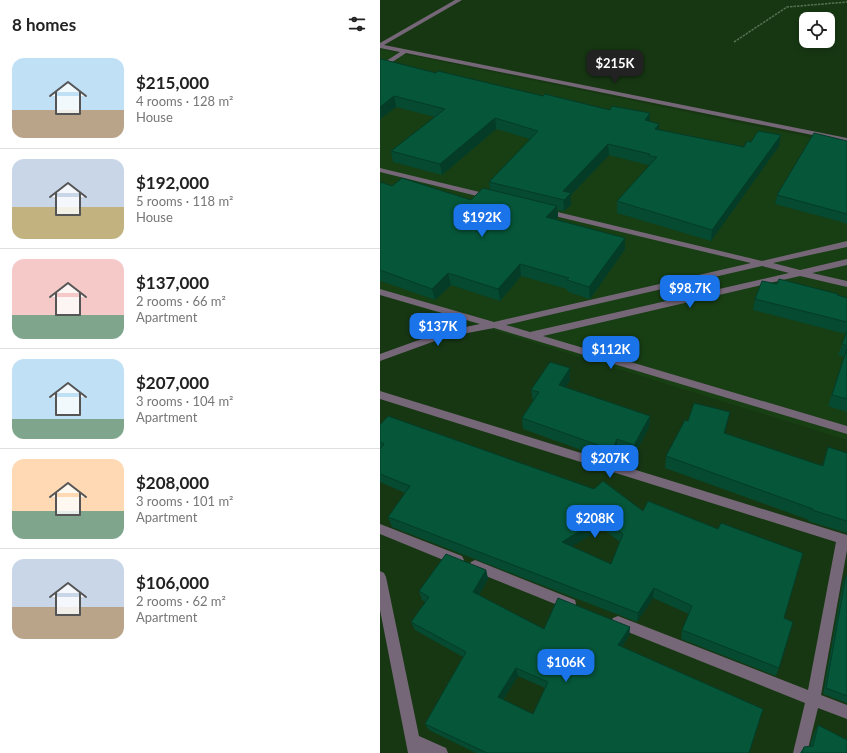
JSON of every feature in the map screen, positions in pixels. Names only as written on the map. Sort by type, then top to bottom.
[{"type":"street","points":[[380,45],[458,0]]},
{"type":"street","points":[[380,45],[847,140]]},
{"type":"street","points":[[380,68],[405,51]]},
{"type":"street","points":[[380,170],[494,198]]},
{"type":"street","points":[[540,209],[847,284]]},
{"type":"street","points":[[380,358],[444,334],[493,325],[847,244]]},
{"type":"street","points":[[529,335],[847,262]]},
{"type":"street","points":[[763,281],[775,267]]},
{"type":"street","points":[[380,292],[847,430]]},
{"type":"street","points":[[380,396],[845,540],[813,699],[800,753]]},
{"type":"street","points":[[380,529],[578,607]]},
{"type":"street","points":[[380,577],[414,747],[440,753]]},
{"type":"street","points":[[608,618],[847,712]]},
{"type":"path","points":[[734,42],[787,7],[847,2]]},
{"type":"shaded area","points":[[380,49],[847,145],[847,440],[380,295]]},
{"type":"building","points":[[381,59],[436,73],[438,71],[543,96],[545,94],[610,110],[612,106],[650,113],[645,120],[659,124],[655,129],[744,147],[747,141],[751,142],[758,131],[781,135],[712,230],[617,201],[657,157],[649,156],[650,154],[608,144],[563,191],[571,193],[564,200],[489,182],[538,131],[495,118],[440,164],[391,151],[445,109],[394,96],[380,107]]},
{"type":"building","points":[[814,133],[847,141],[847,214],[777,195]]},
{"type":"building","points":[[402,178],[471,200],[483,188],[557,206],[546,217],[625,238],[589,287],[567,280],[569,278],[520,264],[498,289],[448,273],[432,289],[380,270],[380,182],[392,186]]},
{"type":"building","points":[[779,279],[838,294],[837,295],[847,298],[847,322],[755,299],[762,281],[777,284]]},
{"type":"building","points":[[847,331],[847,346],[842,344]]},
{"type":"building","points":[[847,348],[847,399],[832,395]]},
{"type":"building","points":[[550,362],[570,368],[559,385],[650,416],[634,445],[617,439],[612,450],[522,418],[539,392],[531,390]]},
{"type":"building","points":[[694,403],[730,412],[724,433],[823,466],[828,447],[847,453],[847,521],[812,510],[813,509],[666,456],[685,420],[688,421]]},
{"type":"building","points":[[388,416],[594,489],[603,481],[643,511],[648,501],[718,529],[721,523],[803,553],[784,618],[793,622],[779,668],[682,630],[692,606],[654,588],[638,613],[388,517],[410,486],[380,474],[380,449],[384,444],[380,442],[380,425]],"holes":[[[601,518],[623,534],[611,564],[562,542]]]},
{"type":"building","points":[[446,554],[486,570],[473,592],[544,629],[558,598],[630,627],[618,645],[763,709],[749,753],[487,753],[425,724],[466,652],[411,622],[429,597],[419,591]],"holes":[[[516,668],[548,682],[533,714],[498,697]]]},
{"type":"building","points":[[847,575],[847,696],[826,688]]},
{"type":"building","points":[[818,725],[847,740],[847,753],[802,753],[804,747],[813,746]]}]
